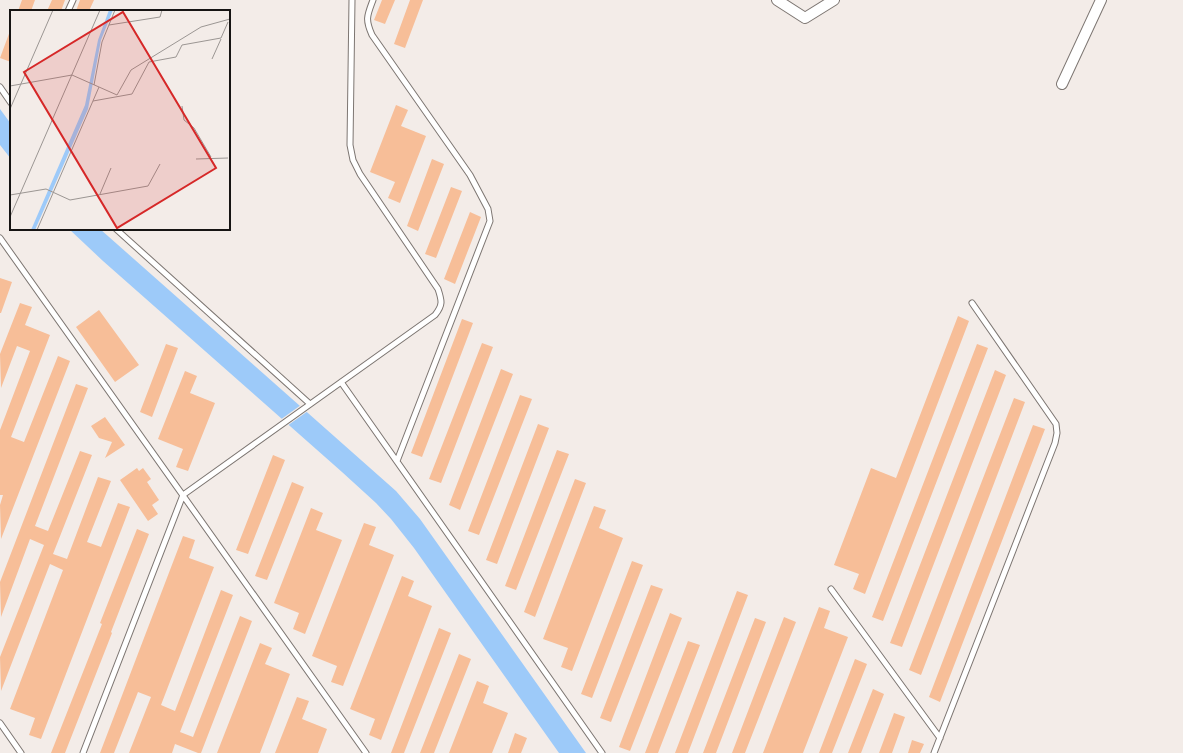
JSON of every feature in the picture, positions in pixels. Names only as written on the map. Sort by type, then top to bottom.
[{"type":"street","points":[[777,0],[805,18],[834,0]]},
{"type":"street","points":[[1062,84],[1101,0]]},
{"type":"lane","points":[[68,10],[73,0]]},
{"type":"lane","points":[[83,753],[183,495],[435,315],[441,308],[442,299],[438,289],[352,160],[350,145],[352,0]]},
{"type":"lane","points":[[373,0],[368,13],[367,24],[372,35],[470,175],[488,209],[490,222],[397,462]]},
{"type":"lane","points":[[0,87],[10,102]]},
{"type":"lane","points":[[117,230],[310,404]]},
{"type":"lane","points":[[0,238],[366,753]]},
{"type":"lane","points":[[934,753],[1057,434],[1056,424],[972,303]]},
{"type":"lane","points":[[341,382],[602,753]]},
{"type":"lane","points":[[831,589],[940,738]]},
{"type":"lane","points":[[0,723],[21,753]]},
{"type":"water","points":[[0,109],[10,123],[10,158],[0,145]]},
{"type":"water","points":[[70,230],[101,230],[396,491],[420,519],[586,753],[559,753],[414,548],[376,503],[103,261]]},
{"type":"pier","points":[[301,405],[308,411],[287,426],[280,420]]},
{"type":"building","points":[[22,0],[35,0],[31,10],[18,10]]},
{"type":"building","points":[[52,0],[65,0],[61,10],[47,10]]},
{"type":"building","points":[[80,0],[94,0],[89,10],[76,10]]},
{"type":"building","points":[[382,0],[395,0],[385,24],[374,20]]},
{"type":"building","points":[[410,0],[423,0],[405,48],[394,44]]},
{"type":"building","points":[[10,31],[10,62],[0,58]]},
{"type":"building","points":[[396,105],[408,110],[401,126],[426,136],[400,203],[388,198],[395,182],[370,172]]},
{"type":"building","points":[[432,159],[444,164],[418,231],[407,226]]},
{"type":"building","points":[[451,187],[462,191],[436,258],[425,254]]},
{"type":"building","points":[[470,212],[481,217],[455,284],[444,279]]},
{"type":"building","points":[[0,278],[12,282],[1,313],[0,313]]},
{"type":"building","points":[[20,303],[32,307],[25,325],[50,335],[11,437],[24,442],[58,356],[70,361],[1,539],[0,505],[3,495],[0,495],[0,430],[30,351],[17,346],[1,388],[0,354]]},
{"type":"building","points":[[99,310],[139,365],[115,382],[76,327]]},
{"type":"building","points":[[958,316],[969,321],[865,594],[853,589],[859,574],[834,565],[871,468],[896,478]]},
{"type":"building","points":[[462,319],[473,323],[422,457],[411,453]]},
{"type":"building","points":[[482,343],[493,347],[441,483],[429,479]]},
{"type":"building","points":[[166,344],[178,348],[152,417],[140,412]]},
{"type":"building","points":[[977,344],[988,348],[883,621],[872,617]]},
{"type":"building","points":[[501,369],[513,374],[460,510],[449,505]]},
{"type":"building","points":[[995,370],[1006,375],[902,647],[890,643]]},
{"type":"building","points":[[185,371],[197,376],[190,393],[215,403],[188,471],[176,467],[183,449],[158,439]]},
{"type":"building","points":[[76,384],[88,388],[35,526],[48,531],[80,451],[92,455],[53,554],[67,559],[98,477],[111,481],[87,542],[101,547],[118,503],[130,507],[41,739],[29,735],[35,718],[10,709],[63,570],[50,564],[1,691],[0,657],[44,545],[30,539],[1,617],[0,582]]},
{"type":"building","points":[[520,395],[532,399],[479,535],[468,531]]},
{"type":"building","points":[[1014,398],[1025,402],[921,675],[909,670]]},
{"type":"building","points":[[105,417],[125,445],[105,458],[112,442],[99,438],[91,426]]},
{"type":"building","points":[[538,424],[549,428],[497,564],[486,560]]},
{"type":"building","points":[[1033,425],[1045,429],[940,702],[929,697]]},
{"type":"building","points":[[557,450],[569,454],[516,590],[505,586]]},
{"type":"building","points":[[273,455],[285,460],[248,554],[236,550]]},
{"type":"building","points":[[137,468],[139,471],[143,468],[151,479],[147,482],[159,500],[152,505],[158,514],[148,521],[120,480]]},
{"type":"building","points":[[575,479],[586,483],[535,617],[524,612]]},
{"type":"building","points":[[292,482],[304,487],[267,580],[255,576]]},
{"type":"building","points":[[594,506],[606,510],[599,528],[623,538],[572,671],[561,667],[568,648],[543,639]]},
{"type":"building","points":[[311,508],[323,513],[316,530],[342,540],[305,634],[293,629],[299,613],[274,603]]},
{"type":"building","points":[[364,523],[376,527],[369,545],[394,555],[343,686],[331,682],[337,666],[312,656]]},
{"type":"building","points":[[137,529],[149,534],[111,632],[112,633],[65,753],[51,753],[102,624],[100,623]]},
{"type":"building","points":[[183,536],[195,540],[189,558],[214,567],[161,705],[175,711],[221,590],[233,595],[180,732],[193,737],[240,616],[252,621],[201,753],[175,744],[172,753],[129,753],[151,697],[138,692],[114,753],[100,753]]},
{"type":"building","points":[[632,561],[643,565],[592,698],[581,694]]},
{"type":"building","points":[[402,576],[414,581],[408,596],[432,606],[381,740],[369,735],[375,719],[350,709]]},
{"type":"building","points":[[651,585],[663,589],[611,722],[600,718]]},
{"type":"building","points":[[737,591],[748,595],[688,753],[675,753]]},
{"type":"building","points":[[819,607],[830,611],[824,628],[848,637],[803,753],[763,753]]},
{"type":"building","points":[[670,613],[682,618],[630,751],[619,747]]},
{"type":"building","points":[[784,617],[796,622],[745,753],[732,753]]},
{"type":"building","points":[[755,618],[766,622],[716,753],[703,753]]},
{"type":"building","points":[[439,628],[451,633],[404,753],[391,753]]},
{"type":"building","points":[[688,641],[700,645],[658,753],[645,753]]},
{"type":"building","points":[[260,643],[272,648],[265,664],[290,674],[260,753],[217,753]]},
{"type":"building","points":[[459,654],[471,659],[434,753],[420,753]]},
{"type":"building","points":[[855,659],[867,664],[832,753],[819,753]]},
{"type":"building","points":[[477,681],[489,686],[483,703],[508,713],[492,753],[449,753]]},
{"type":"building","points":[[873,689],[884,694],[861,753],[848,753]]},
{"type":"building","points":[[297,697],[309,701],[302,719],[327,729],[318,753],[275,753]]},
{"type":"building","points":[[894,713],[905,717],[892,753],[879,753]]},
{"type":"building","points":[[515,733],[527,738],[521,753],[508,753]]},
{"type":"building","points":[[912,740],[924,744],[920,753],[908,753]]}]
